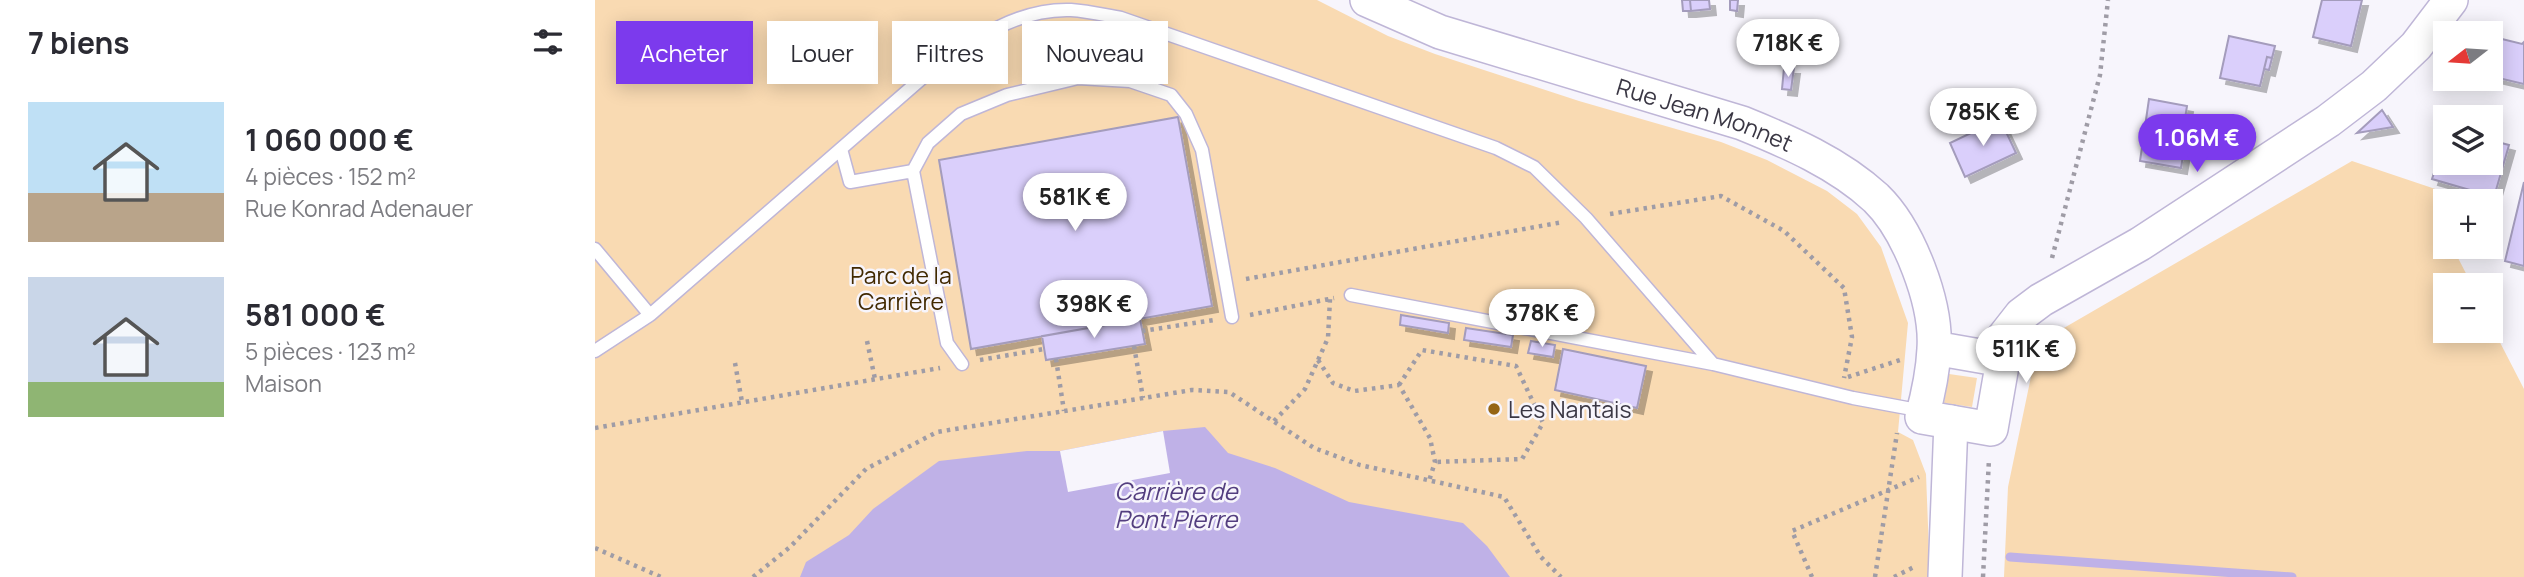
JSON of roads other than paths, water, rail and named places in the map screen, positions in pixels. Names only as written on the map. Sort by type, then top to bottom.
[{"type":"street","name":"Rue Jean Monnet","points":[[1367,0],[1440,32],[1742,123],[1833,166],[1877,199],[1907,242],[1933,314],[1937,417],[1950,464],[1945,577]]},
{"type":"street","points":[[1937,417],[1991,429],[2003,360],[2003,338],[2021,315],[2041,300],[2140,244],[2328,121],[2374,86],[2416,46],[2451,0]]},
{"type":"street","points":[[1934,348],[2003,360]]},
{"type":"lane","points":[[595,351],[650,315],[928,73],[975,39],[1021,16],[1070,10],[1121,18],[1496,148],[1534,167],[1586,218],[1713,364]]},
{"type":"lane","points":[[962,364],[947,343],[913,170],[928,143],[961,114],[1007,95],[1078,78],[1130,81],[1171,95],[1186,114],[1202,150],[1233,317]]},
{"type":"lane","points":[[841,149],[850,181],[913,170]]},
{"type":"lane","points":[[595,249],[650,315]]},
{"type":"lane","points":[[1351,295],[1713,364],[1937,417]]},
{"type":"water","name":"Carrière de Pont Pierre","points":[[1205,427],[1228,453],[1275,468],[1349,502],[1463,523],[1487,546],[1510,577],[800,577],[806,562],[849,535],[873,509],[939,461],[1027,451],[1060,451],[1163,431]]},
{"type":"waterway","points":[[2010,557],[2292,577]]},
{"type":"place","name":"Les Nantais","points":[[1494,409]]},
{"type":"park label","name":"Parc de la Carrière","points":[[901,288]]}]
